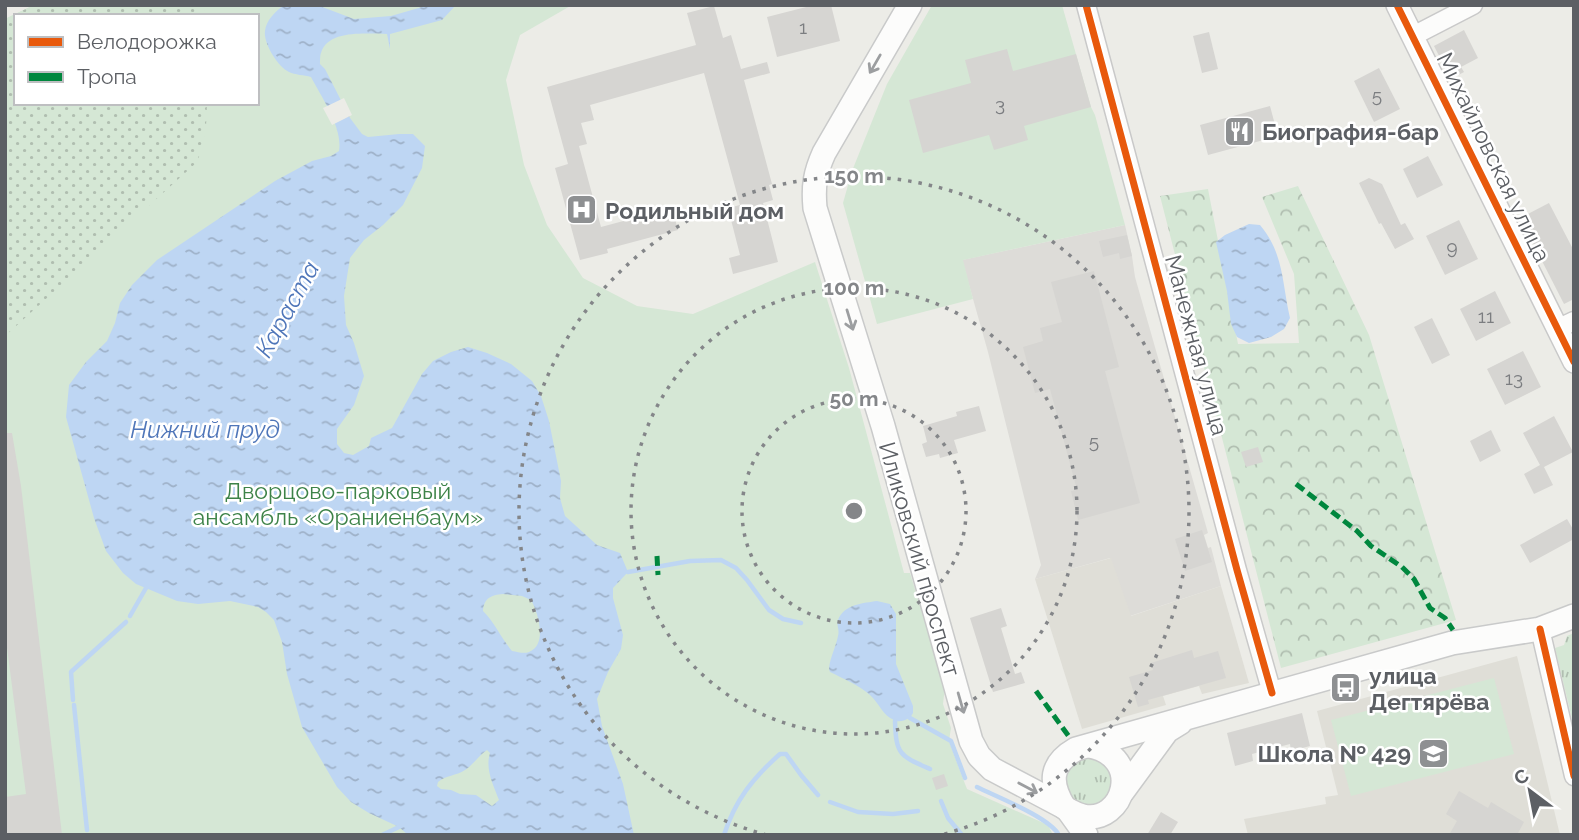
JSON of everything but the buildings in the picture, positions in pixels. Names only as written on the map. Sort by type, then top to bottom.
[{"type":"main road","name":"Иликовский проспект","points":[[910,5],[824,153],[814,185],[815,208],[883,426],[971,741],[979,756],[992,769],[1066,808],[1086,835]]},
{"type":"main road","points":[[1191,716],[1167,731],[1112,808],[1100,815],[1085,817],[1066,808],[1057,795],[1053,783],[1056,767],[1066,755],[1082,748],[1191,716],[1272,693],[1452,643],[1540,629],[1574,616]]},
{"type":"main road","points":[[1082,748],[1101,748],[1111,754],[1124,776],[1122,793],[1100,830],[1100,835]]},
{"type":"street","name":"Манежная улица","points":[[1086,5],[1233,557],[1272,693]]},
{"type":"street","name":"Михайловская улица","points":[[1397,5],[1565,325],[1574,362]]},
{"type":"street","points":[[1413,36],[1473,5]]},
{"type":"street","points":[[1540,629],[1574,776]]},
{"type":"shaded area","points":[[1125,225],[1135,277],[1208,533],[1204,535],[1208,548],[1211,547],[1221,586],[1130,616],[1110,558],[1035,579],[1041,565],[988,352],[962,260]]},
{"type":"shaded area","points":[[1111,558],[1131,616],[1221,586],[1249,683],[1202,694],[1199,686],[1163,696],[1166,705],[1082,729],[1035,579]]},
{"type":"shaded area","name":"Школа № 429","points":[[1517,656],[1560,835],[1248,835],[1244,819],[1326,804],[1325,797],[1338,795],[1317,711]]},
{"type":"green space","name":"Дворцово-парковый ансамбль «Ораниенбаум»","points":[[34,5],[572,5],[520,35],[506,80],[524,165],[547,225],[583,278],[637,306],[693,314],[815,262],[849,368],[904,573],[910,573],[945,687],[943,704],[951,728],[949,741],[967,789],[1048,825],[1053,835],[5,835],[5,19],[14,15],[14,105],[259,105],[259,14],[15,14]]},
{"type":"green space","points":[[34,5],[205,5],[205,14],[15,14]]},
{"type":"green space","points":[[932,5],[1062,5],[1125,225],[963,260],[973,299],[877,324],[843,203],[852,171],[887,84]]},
{"type":"green space","points":[[14,15],[14,105],[207,105],[204,143],[195,164],[5,336],[5,19]]},
{"type":"green space","points":[[1298,186],[1369,335],[1456,620],[1281,668],[1160,196],[1208,189],[1238,344],[1299,343],[1294,274],[1262,197]]},
{"type":"green space","points":[[1574,633],[1574,727],[1555,648],[1564,645],[1567,636]]},
{"type":"green space","points":[[1494,678],[1514,754],[1351,796],[1331,720]]},
{"type":"green space","points":[[1084,755],[1104,759],[1115,786],[1104,803],[1084,807],[1067,796],[1064,775],[1071,764]]},
{"type":"water","name":"Нижний пруд","points":[[284,5],[317,5],[354,19],[391,16],[429,5],[456,5],[442,20],[390,34],[390,49],[387,34],[349,34],[325,45],[321,54],[320,64],[362,134],[368,137],[413,134],[425,146],[422,168],[403,205],[364,240],[350,258],[344,296],[346,325],[364,376],[354,405],[337,429],[337,444],[344,453],[353,455],[369,446],[371,438],[392,428],[422,374],[433,361],[451,352],[468,347],[487,353],[511,364],[532,381],[541,396],[549,421],[565,516],[597,545],[620,553],[628,572],[613,588],[623,635],[621,649],[597,699],[602,726],[623,784],[634,835],[408,835],[399,827],[351,802],[337,787],[302,727],[287,674],[282,642],[274,620],[266,612],[258,607],[230,601],[198,604],[177,601],[136,584],[123,573],[106,551],[66,417],[69,385],[86,362],[107,341],[120,303],[132,285],[157,260],[275,181],[312,161],[339,151],[335,123],[311,77],[289,72],[276,60],[269,48],[265,36],[267,23]],"holes":[[[503,594],[522,596],[531,600],[534,605],[540,636],[535,648],[529,652],[512,651],[483,611],[489,598]],[[487,750],[490,753],[490,776],[499,800],[492,806],[476,795],[460,794],[437,786],[441,780],[465,770]]]},
{"type":"water","points":[[1249,224],[1260,225],[1274,247],[1290,318],[1284,329],[1271,337],[1249,343],[1237,337],[1231,324],[1216,242]]},
{"type":"water","points":[[877,601],[890,604],[896,614],[896,664],[913,706],[910,718],[902,721],[890,718],[866,691],[829,669],[841,615],[855,605]]},
{"type":"pier","points":[[344,98],[352,115],[332,125],[323,108]]},
{"type":"waterway","points":[[628,572],[690,561],[721,560],[736,568],[769,610],[783,619],[801,623]]},
{"type":"waterway","points":[[130,616],[146,588]]},
{"type":"waterway","points":[[73,700],[71,672],[126,622]]},
{"type":"waterway","points":[[74,705],[87,830]]},
{"type":"waterway","points":[[908,715],[951,741],[965,778]]},
{"type":"waterway","points":[[895,721],[897,741],[902,753],[930,769]]},
{"type":"waterway","points":[[724,835],[746,790],[780,754],[786,754],[818,795]]},
{"type":"waterway","points":[[977,787],[1045,821],[1059,835]]},
{"type":"waterway","points":[[941,801],[948,818],[962,835]]},
{"type":"waterway","points":[[830,802],[858,812],[893,814],[918,811]]},
{"type":"waterway","points":[[382,835],[399,827]]},
{"type":"marked path","points":[[1296,484],[1357,531],[1371,546],[1402,567],[1414,579],[1430,608],[1445,618],[1453,630]]},
{"type":"marked path","points":[[657,556],[658,575]]},
{"type":"marked path","points":[[1036,691],[1070,738]]},
{"type":"cycle path","points":[[1086,5],[1272,693]]},
{"type":"cycle path","points":[[1397,5],[1574,362]]},
{"type":"cycle path","points":[[1540,629],[1574,776]]},
{"type":"place","name":"Биография-бар","points":[[1239,131]]},
{"type":"place","name":"Родильный дом","points":[[582,210]]},
{"type":"place","name":"улица Дегтярёва","points":[[1346,688]]},
{"type":"place","name":"Школа № 429","points":[[1434,753]]},
{"type":"water label","name":"Караста","points":[[287,309]]}]
